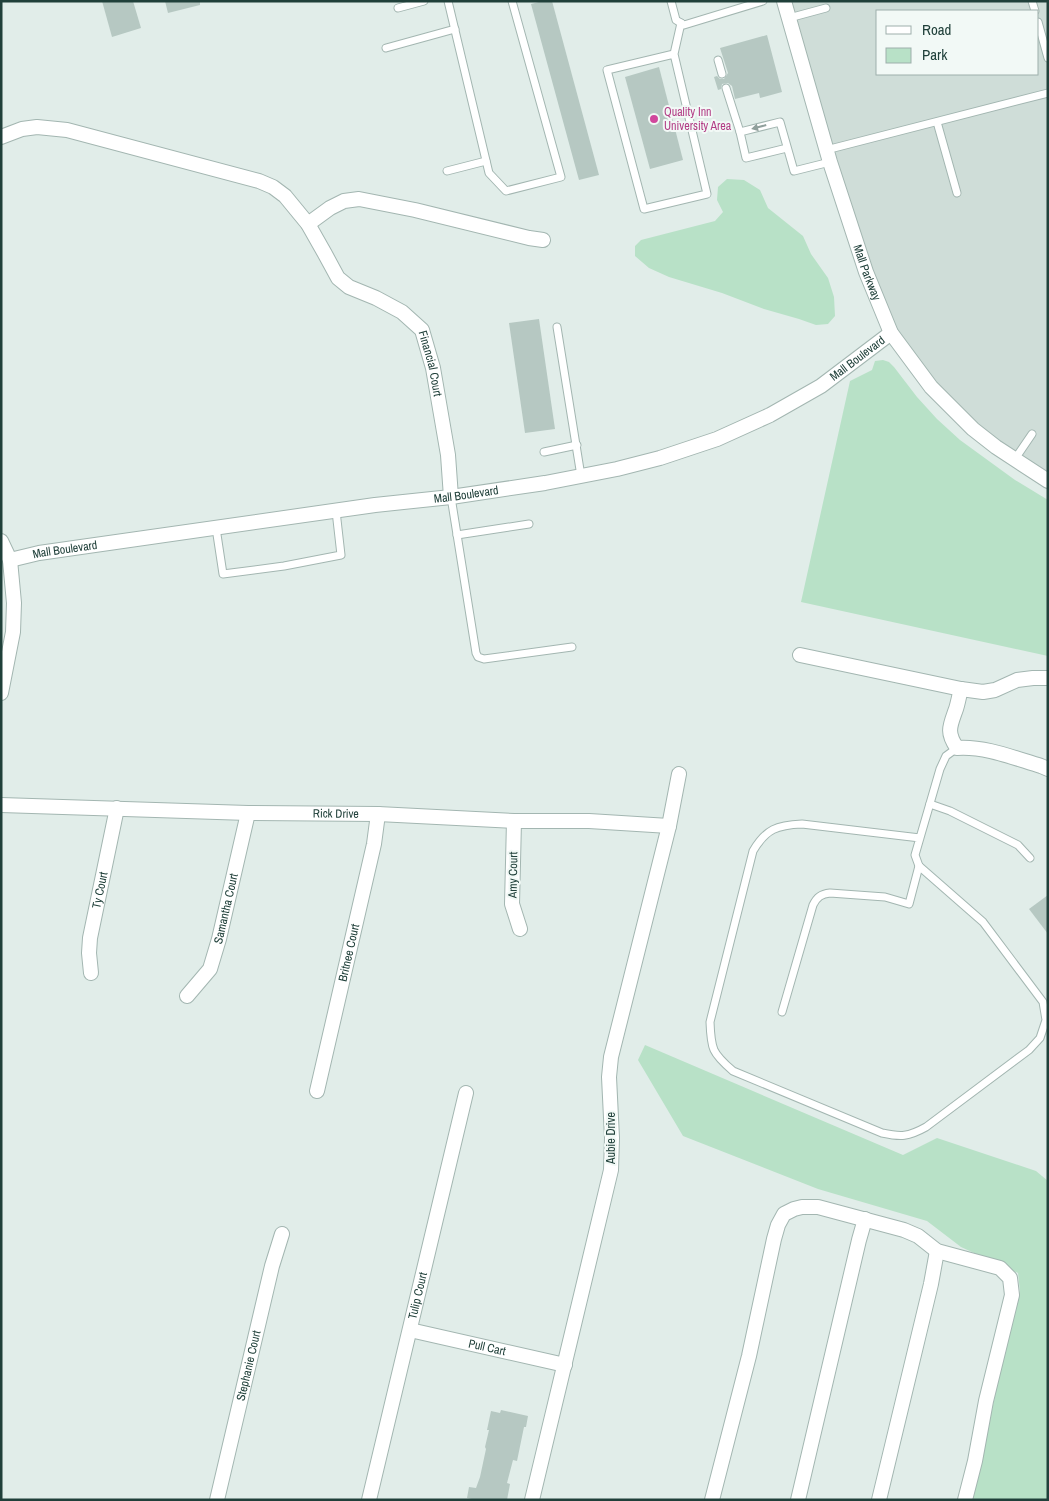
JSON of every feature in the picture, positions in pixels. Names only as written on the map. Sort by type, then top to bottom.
[{"type":"street","name":"Mall Parkway","points":[[784,1],[828,156],[866,272],[891,333],[931,387],[973,429],[1014,460],[1048,481]]},
{"type":"street","name":"Financial Court","points":[[1,137],[22,129],[66,130],[259,181],[273,187],[285,196],[308,224],[338,278],[349,287],[376,298],[402,312],[422,330],[433,368],[448,455],[451,497]]},
{"type":"street","points":[[308,224],[330,208],[358,199],[415,210],[543,240]]},
{"type":"street","name":"Mall Boulevard","points":[[10,560],[39,552],[545,483],[617,469],[660,458],[716,439],[770,415],[821,386],[891,333]]},
{"type":"street","points":[[1,541],[10,560],[14,603],[13,632],[1,693]]},
{"type":"street","points":[[800,655],[960,689],[983,692],[995,690],[1017,680],[1048,678]]},
{"type":"street","points":[[960,689],[949,730],[951,740],[957,748],[971,747],[987,750],[1048,769]]},
{"type":"street","name":"Aubie Drive","points":[[532,1500],[611,1170],[612,1138],[609,1077],[611,1057],[669,826],[680,774]]},
{"type":"street","name":"Rick Drive","points":[[1,805],[248,813],[378,814],[669,826]]},
{"type":"street","name":"Ty Court","points":[[91,974],[90,938],[117,808]]},
{"type":"street","name":"Samantha Court","points":[[187,996],[210,969],[219,939],[248,813]]},
{"type":"street","name":"Britnee Court","points":[[317,1091],[374,844],[378,814]]},
{"type":"street","name":"Amy Court","points":[[514,821],[512,904],[520,929]]},
{"type":"street","name":"Tulip Court","points":[[369,1500],[466,1093]]},
{"type":"street","points":[[712,1500],[749,1356],[774,1239],[784,1214],[802,1207],[818,1207],[904,1230],[918,1236],[937,1251],[1000,1268],[1010,1278],[1012,1295],[986,1401],[975,1461],[965,1500]]},
{"type":"street","points":[[798,1500],[859,1240],[866,1219]]},
{"type":"street","name":"Stephanie Court","points":[[217,1500],[272,1266],[282,1234]]},
{"type":"street","points":[[880,1500],[931,1284],[937,1251]]},
{"type":"street","name":"Pull Cart","points":[[410,1330],[564,1365]]},
{"type":"lane","points":[[398,8],[424,1]]},
{"type":"lane","points":[[448,1],[489,173],[506,191],[561,176],[512,1]]},
{"type":"lane","points":[[671,1],[676,20],[684,25],[763,1]]},
{"type":"lane","points":[[788,18],[826,8]]},
{"type":"lane","points":[[674,54],[608,70],[644,209],[707,194],[674,54],[681,23]]},
{"type":"lane","points":[[1039,26],[1048,58]]},
{"type":"lane","points":[[386,48],[455,29]]},
{"type":"lane","points":[[718,60],[722,74]]},
{"type":"lane","points":[[726,88],[746,158],[787,148]]},
{"type":"lane","points":[[740,132],[780,122],[794,171],[828,156],[937,122],[1048,93]]},
{"type":"lane","points":[[937,122],[957,193]]},
{"type":"lane","points":[[447,171],[486,161]]},
{"type":"lane","points":[[557,327],[582,476]]},
{"type":"lane","points":[[1014,460],[1032,434]]},
{"type":"lane","points":[[544,452],[576,445]]},
{"type":"lane","points":[[451,497],[478,657],[484,659],[572,647]]},
{"type":"lane","points":[[216,528],[223,574],[275,567],[341,555],[336,511]]},
{"type":"lane","points":[[457,535],[529,524]]},
{"type":"lane","points":[[920,838],[802,824],[786,824],[771,829],[760,840],[753,851],[710,1022],[711,1045],[721,1060],[734,1071],[882,1133],[898,1136],[912,1135],[926,1127],[1028,1050],[1040,1038],[1046,1020],[1043,1002],[983,922],[919,866],[915,855],[920,838],[930,804],[940,769],[946,756],[957,748]]},
{"type":"lane","points":[[930,804],[950,811],[1018,845],[1030,858]]},
{"type":"lane","points":[[782,1012],[816,899],[822,893],[830,893],[885,897],[909,904],[919,866]]},
{"type":"shaded area","points":[[784,1],[1048,1],[1048,481],[973,429],[891,333]]},
{"type":"green space","points":[[727,179],[744,180],[760,190],[768,208],[803,236],[811,254],[828,278],[834,297],[835,316],[828,324],[816,325],[669,277],[649,268],[635,256],[635,246],[641,240],[715,221],[723,212],[717,200],[718,187]]},
{"type":"green space","points":[[883,360],[889,362],[894,367],[917,397],[960,440],[1015,480],[1048,500],[1048,656],[801,602],[850,381],[872,370],[875,361]]},
{"type":"green space","points":[[645,1045],[903,1155],[937,1138],[1036,1171],[1048,1181],[1048,1500],[973,1500],[999,1377],[1020,1291],[1018,1273],[961,1247],[927,1221],[818,1189],[683,1136],[638,1060]]},
{"type":"building","points":[[102,1],[133,1],[141,28],[112,37]]},
{"type":"building","points":[[165,1],[200,1],[200,5],[168,13]]},
{"type":"building","points":[[552,1],[599,175],[579,180],[531,4]]},
{"type":"building","points":[[767,35],[782,92],[760,98],[759,93],[735,99],[732,86],[728,83],[722,84],[721,89],[718,90],[714,77],[717,76],[720,79],[724,79],[728,73],[720,48]]},
{"type":"building","name":"Quality Inn University Area","points":[[659,67],[683,160],[650,169],[625,77]]},
{"type":"building","points":[[539,319],[555,429],[525,433],[509,323]]},
{"type":"building","points":[[1048,895],[1048,934],[1029,909]]},
{"type":"building","points":[[501,1410],[528,1416],[517,1461],[513,1460],[507,1483],[510,1484],[507,1500],[476,1500],[467,1498],[469,1487],[476,1488],[480,1477],[491,1411],[500,1413]]},
{"type":"place","name":"Quality Inn University Area","points":[[654,119]]}]
